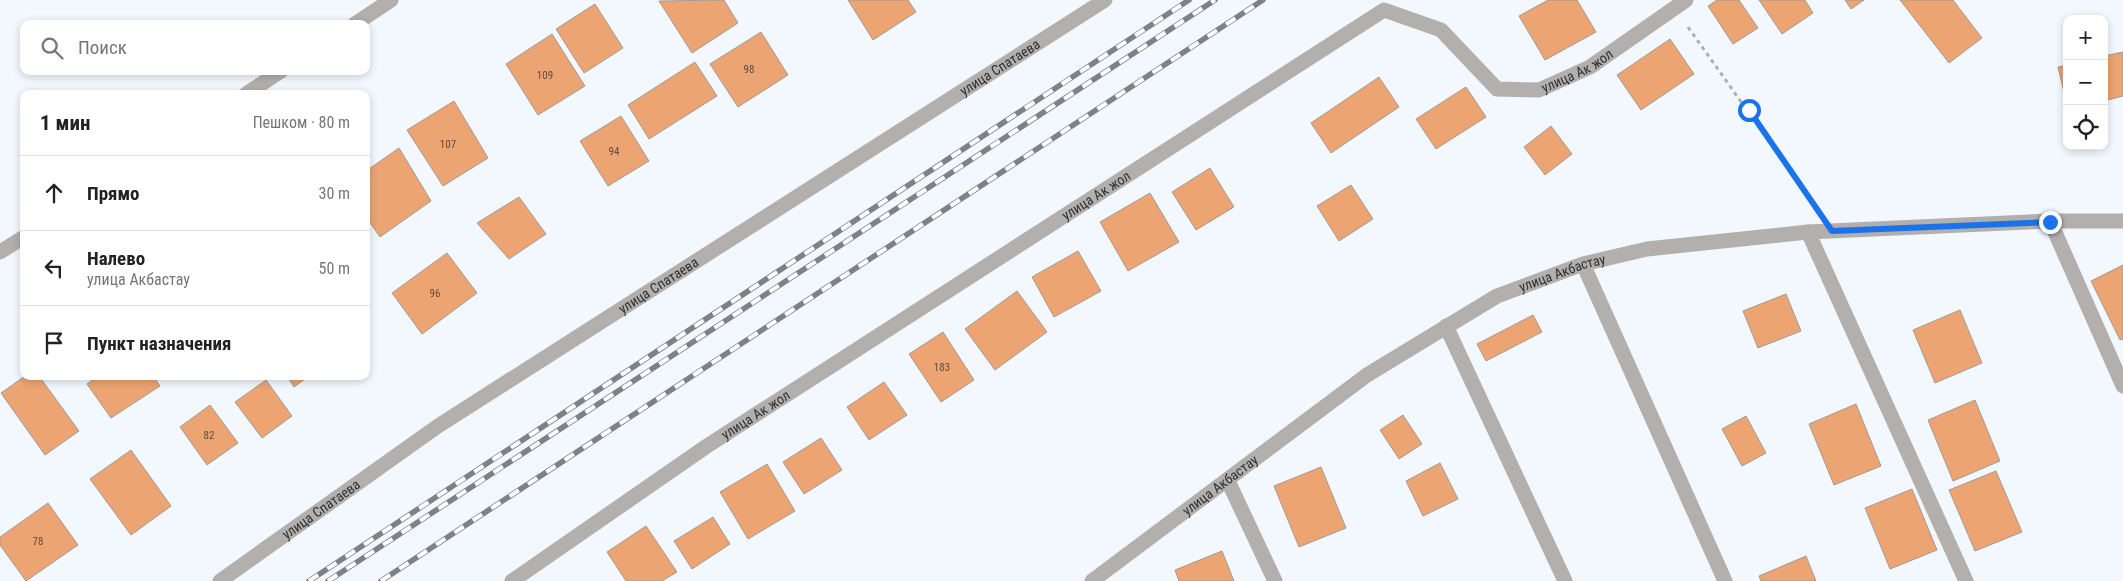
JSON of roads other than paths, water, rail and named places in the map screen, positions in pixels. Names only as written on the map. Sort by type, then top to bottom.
[{"type":"street","points":[[361,20],[392,0]]},
{"type":"street","name":"улица Спатаева","points":[[220,581],[438,426],[1105,0]]},
{"type":"street","name":"улица Ак жол","points":[[512,581],[716,441],[1384,10],[1441,30],[1498,89],[1540,90],[1590,67],[1680,4]]},
{"type":"street","points":[[252,90],[275,75]]},
{"type":"street","name":"улица Акбастау","points":[[1092,581],[1228,481],[1367,375],[1497,296],[1583,264],[1646,248],[1808,232],[2050,222],[2123,221]]},
{"type":"street","points":[[2050,222],[2123,386]]},
{"type":"street","points":[[1808,232],[1966,581]]},
{"type":"street","points":[[0,252],[20,240]]},
{"type":"street","points":[[1583,264],[1725,581]]},
{"type":"street","points":[[1446,326],[1565,581]]},
{"type":"street","points":[[1228,481],[1275,581]]},
{"type":"railway","points":[[309,581],[1189,0]]},
{"type":"railway","points":[[328,581],[1215,0]]},
{"type":"railway","points":[[381,581],[1263,0]]}]
